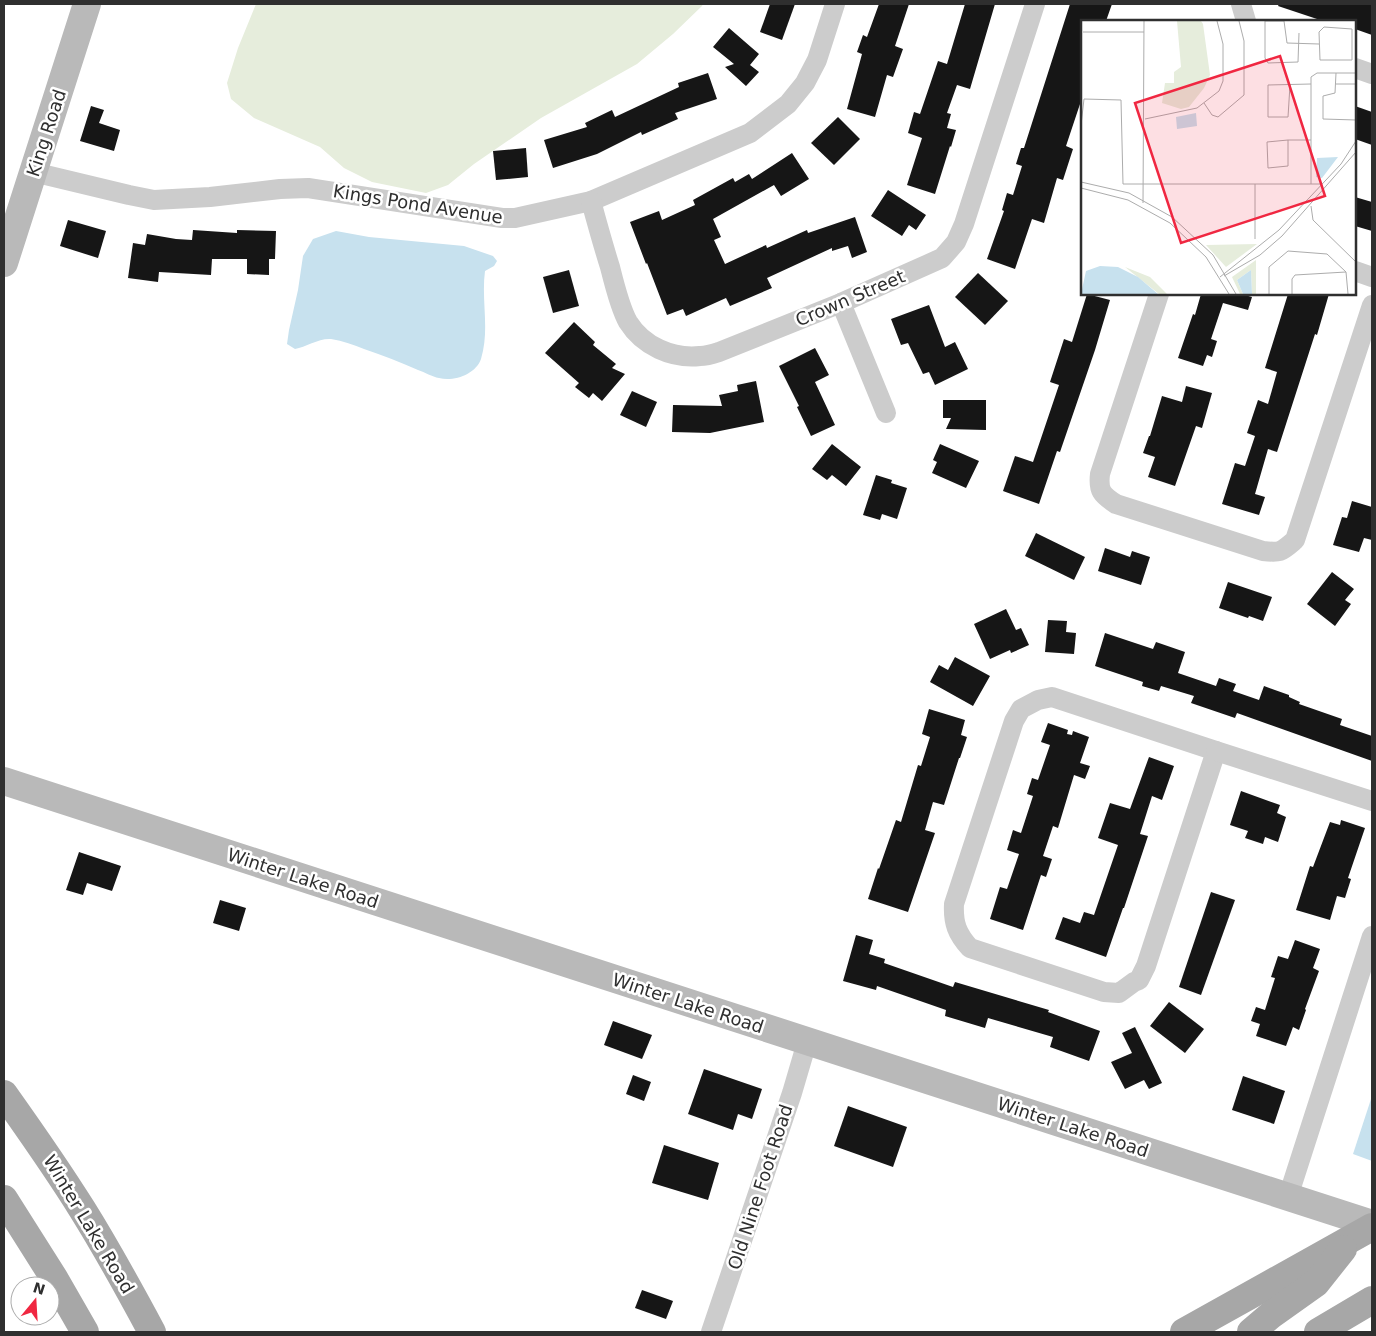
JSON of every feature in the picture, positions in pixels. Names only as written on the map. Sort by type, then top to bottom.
[{"type":"main road","name":"Winter Lake Road","points":[[4,1094],[82,1208],[152,1332]]},
{"type":"main road","points":[[4,1199],[54,1278],[85,1332]]},
{"type":"main road","points":[[1184,1332],[1365,1231]]},
{"type":"main road","points":[[1251,1332],[1271,1315],[1316,1283],[1365,1231]]},
{"type":"main road","points":[[1318,1332],[1372,1300]]},
{"type":"street","name":"King Road","points":[[4,263],[87,4]]},
{"type":"street","name":"Kings Pond Avenue","points":[[33,172],[154,200],[308,188],[502,218],[515,218],[591,201],[750,133],[788,104],[805,83],[817,60],[835,4]]},
{"type":"street","name":"Crown Street","points":[[591,201],[616,292],[628,322],[640,336],[662,351],[688,357],[719,352],[841,304],[942,258],[956,242],[964,224],[1034,4]]},
{"type":"street","points":[[1241,4],[1246,20]]},
{"type":"street","points":[[1356,68],[1372,74]]},
{"type":"street","points":[[1356,271],[1372,277]]},
{"type":"street","points":[[1159,295],[1100,474],[1100,489],[1104,496],[1116,504],[1263,551],[1277,552],[1282,551],[1295,540],[1372,304]]},
{"type":"street","points":[[841,304],[886,413]]},
{"type":"street","points":[[1216,751],[1146,966],[1139,980],[1119,993],[1104,992],[970,948],[961,938],[953,918],[954,904],[1014,721],[1021,709],[1038,700],[1052,697],[1372,801]]},
{"type":"street","name":"Winter Lake Road","points":[[4,781],[1288,1198],[1365,1231]]},
{"type":"street","points":[[1288,1198],[1372,936]]},
{"type":"street","name":"Old Nine Foot Road","points":[[711,1332],[807,1042]]},
{"type":"green space","points":[[256,4],[703,4],[673,34],[637,64],[541,118],[474,164],[448,185],[426,193],[372,182],[344,168],[320,147],[254,118],[231,99],[227,83],[238,48]]},
{"type":"water","points":[[336,231],[369,237],[464,246],[493,256],[497,261],[494,266],[485,271],[484,348],[481,359],[474,369],[464,376],[445,379],[434,377],[384,356],[331,339],[295,349],[287,344],[303,256],[313,239]]},
{"type":"water","points":[[1372,1096],[1372,1161],[1353,1154]]},
{"type":"building","points":[[770,4],[795,4],[782,40],[760,32]]},
{"type":"building","points":[[879,4],[909,4],[895,46],[903,49],[893,77],[887,75],[875,117],[847,109],[862,54],[857,52],[863,35],[867,37]]},
{"type":"building","points":[[965,4],[995,4],[970,89],[957,85],[947,113],[951,114],[947,128],[956,130],[935,194],[907,185],[922,138],[908,133],[914,112],[920,114],[938,61],[947,64]]},
{"type":"building","points":[[1070,4],[1112,4],[1106,20],[1081,20],[1081,101],[1066,146],[1073,149],[1063,180],[1057,178],[1044,223],[1032,219],[1015,269],[987,259],[1004,211],[1002,210],[1007,193],[1013,195],[1022,166],[1016,164],[1021,148],[1024,148]]},
{"type":"building","points":[[1279,4],[1372,4],[1372,35],[1356,29],[1356,20],[1320,20],[1278,6]]},
{"type":"building","points":[[729,28],[759,54],[750,65],[759,72],[746,86],[725,67],[734,64],[713,47]]},
{"type":"building","points":[[708,73],[717,99],[675,113],[678,119],[642,135],[641,132],[597,154],[553,168],[544,140],[587,127],[585,123],[612,110],[615,117],[679,87],[678,83]]},
{"type":"building","points":[[91,106],[104,110],[99,123],[120,130],[114,151],[80,141]]},
{"type":"building","points":[[1356,106],[1372,112],[1372,145],[1356,139]]},
{"type":"building","points":[[838,117],[860,139],[834,165],[811,143]]},
{"type":"building","points":[[526,148],[528,177],[496,180],[493,151]]},
{"type":"building","points":[[792,153],[809,179],[781,196],[774,185],[713,219],[721,237],[714,240],[725,264],[766,245],[767,248],[807,230],[808,233],[855,217],[867,252],[852,258],[848,246],[832,251],[832,248],[767,278],[772,288],[730,306],[726,298],[686,316],[683,309],[667,315],[630,222],[659,211],[662,220],[695,205],[693,200],[733,178],[735,182],[749,174],[752,179]]},
{"type":"building","points":[[888,190],[926,215],[916,230],[909,225],[902,236],[871,216]]},
{"type":"building","points":[[1356,197],[1372,202],[1372,231],[1356,226]]},
{"type":"building","points":[[68,220],[106,231],[98,258],[60,246]]},
{"type":"building","points":[[193,230],[237,233],[237,230],[276,231],[275,259],[269,259],[269,275],[247,274],[247,259],[212,259],[211,275],[159,272],[158,282],[128,278],[133,243],[145,245],[147,234],[192,240]]},
{"type":"building","points":[[569,270],[579,306],[553,313],[543,277]]},
{"type":"building","points":[[978,273],[1008,301],[985,325],[955,297]]},
{"type":"building","points":[[1087,295],[1110,300],[1060,452],[1057,451],[1039,504],[1003,491],[1015,456],[1033,462],[1059,385],[1050,382],[1064,339],[1072,342]]},
{"type":"building","points":[[1201,295],[1245,295],[1252,297],[1248,310],[1223,303],[1211,339],[1217,341],[1212,357],[1207,355],[1203,366],[1178,358],[1193,314],[1195,315]]},
{"type":"building","points":[[1288,295],[1329,295],[1277,452],[1268,449],[1255,494],[1265,497],[1259,515],[1222,504],[1235,463],[1245,466],[1255,436],[1247,433],[1258,400],[1268,404],[1277,372],[1265,368]]},
{"type":"building","points":[[929,305],[945,347],[955,342],[968,369],[935,385],[929,372],[923,374],[908,343],[901,345],[891,319]]},
{"type":"building","points":[[574,322],[595,342],[593,345],[616,364],[612,368],[625,374],[602,401],[593,393],[589,398],[575,387],[579,383],[545,353]]},
{"type":"building","points":[[815,348],[829,375],[815,382],[835,425],[811,436],[797,407],[799,406],[779,366]]},
{"type":"building","points":[[756,381],[764,422],[710,433],[672,432],[673,405],[722,406],[719,395],[738,391],[737,385]]},
{"type":"building","points":[[1186,386],[1212,393],[1202,428],[1196,426],[1175,486],[1148,477],[1155,457],[1143,453],[1162,396],[1182,402]]},
{"type":"building","points":[[632,391],[657,402],[646,427],[620,415]]},
{"type":"building","points":[[943,400],[986,400],[986,430],[946,429],[951,418],[943,418]]},
{"type":"building","points":[[832,444],[861,467],[846,486],[832,475],[827,480],[812,469]]},
{"type":"building","points":[[940,444],[979,461],[966,488],[932,473],[937,462],[933,460]]},
{"type":"building","points":[[876,475],[892,480],[891,483],[907,488],[897,519],[882,514],[880,520],[863,515]]},
{"type":"building","points":[[1352,501],[1372,507],[1372,540],[1364,538],[1359,552],[1333,545],[1342,517],[1347,518]]},
{"type":"building","points":[[1036,533],[1085,557],[1074,580],[1025,556]]},
{"type":"building","points":[[1105,548],[1130,557],[1132,551],[1150,557],[1141,585],[1098,571]]},
{"type":"building","points":[[1332,572],[1354,589],[1345,600],[1351,604],[1335,626],[1307,604]]},
{"type":"building","points":[[1228,582],[1272,597],[1263,621],[1219,608]]},
{"type":"building","points":[[1006,609],[1016,630],[1021,628],[1029,645],[1011,653],[1010,650],[990,659],[974,624]]},
{"type":"building","points":[[1048,620],[1067,621],[1066,632],[1076,633],[1074,654],[1045,652]]},
{"type":"building","points":[[1105,633],[1153,649],[1156,642],[1185,652],[1178,673],[1216,686],[1219,678],[1236,684],[1233,691],[1259,700],[1264,686],[1289,695],[1289,697],[1300,702],[1299,704],[1342,719],[1340,725],[1372,736],[1372,761],[1237,713],[1235,718],[1191,703],[1194,696],[1161,686],[1159,691],[1142,686],[1143,682],[1095,666]]},
{"type":"building","points":[[955,657],[990,676],[973,706],[930,682],[939,665],[948,670]]},
{"type":"building","points":[[929,709],[965,720],[961,735],[967,737],[944,805],[933,802],[925,830],[935,833],[908,912],[868,899],[896,820],[901,822],[918,765],[921,766],[930,737],[922,734]]},
{"type":"building","points":[[1048,723],[1068,730],[1067,734],[1072,735],[1073,731],[1089,737],[1080,763],[1090,766],[1085,779],[1074,775],[1058,828],[1053,826],[1043,856],[1052,859],[1046,877],[1041,875],[1023,930],[990,919],[1000,887],[1007,889],[1019,854],[1007,850],[1013,830],[1021,833],[1033,796],[1027,794],[1032,778],[1038,780],[1050,745],[1041,742]]},
{"type":"building","points":[[1149,757],[1174,766],[1162,800],[1152,796],[1140,834],[1148,836],[1106,957],[1055,939],[1063,917],[1080,923],[1084,912],[1094,915],[1118,845],[1098,838],[1110,803],[1130,809]]},
{"type":"building","points":[[1241,791],[1280,805],[1277,813],[1286,817],[1278,842],[1265,837],[1263,844],[1245,838],[1248,831],[1230,825]]},
{"type":"building","points":[[1341,820],[1365,828],[1348,878],[1351,879],[1345,898],[1337,896],[1330,920],[1296,910],[1310,866],[1313,867],[1330,822],[1340,825]]},
{"type":"building","points":[[79,852],[121,866],[112,891],[87,883],[83,895],[66,890]]},
{"type":"building","points":[[1211,892],[1235,900],[1201,995],[1179,987]]},
{"type":"building","points":[[220,900],[246,908],[239,931],[213,923]]},
{"type":"building","points":[[856,935],[873,940],[869,954],[885,959],[884,963],[953,987],[955,982],[1049,1010],[1048,1012],[1100,1031],[1089,1061],[1050,1047],[1053,1037],[988,1018],[985,1028],[945,1016],[946,1010],[877,986],[876,990],[843,981]]},
{"type":"building","points":[[1295,940],[1320,949],[1313,968],[1319,971],[1299,1030],[1293,1027],[1286,1046],[1256,1036],[1260,1024],[1251,1021],[1256,1007],[1265,1010],[1275,978],[1271,977],[1278,956],[1288,959]]},
{"type":"building","points":[[1169,1002],[1204,1029],[1185,1053],[1150,1026]]},
{"type":"building","points":[[613,1021],[652,1035],[642,1059],[604,1045]]},
{"type":"building","points":[[1135,1027],[1162,1083],[1149,1089],[1144,1080],[1125,1089],[1111,1062],[1132,1053],[1122,1033]]},
{"type":"building","points":[[704,1069],[762,1089],[752,1119],[738,1114],[733,1130],[688,1114]]},
{"type":"building","points":[[633,1075],[651,1082],[644,1101],[626,1094]]},
{"type":"building","points":[[1243,1076],[1285,1091],[1274,1124],[1232,1110]]},
{"type":"building","points":[[848,1106],[907,1127],[893,1167],[834,1146]]},
{"type":"building","points":[[664,1145],[719,1163],[708,1200],[652,1183]]},
{"type":"building","points":[[642,1290],[673,1301],[666,1319],[635,1308]]}]
